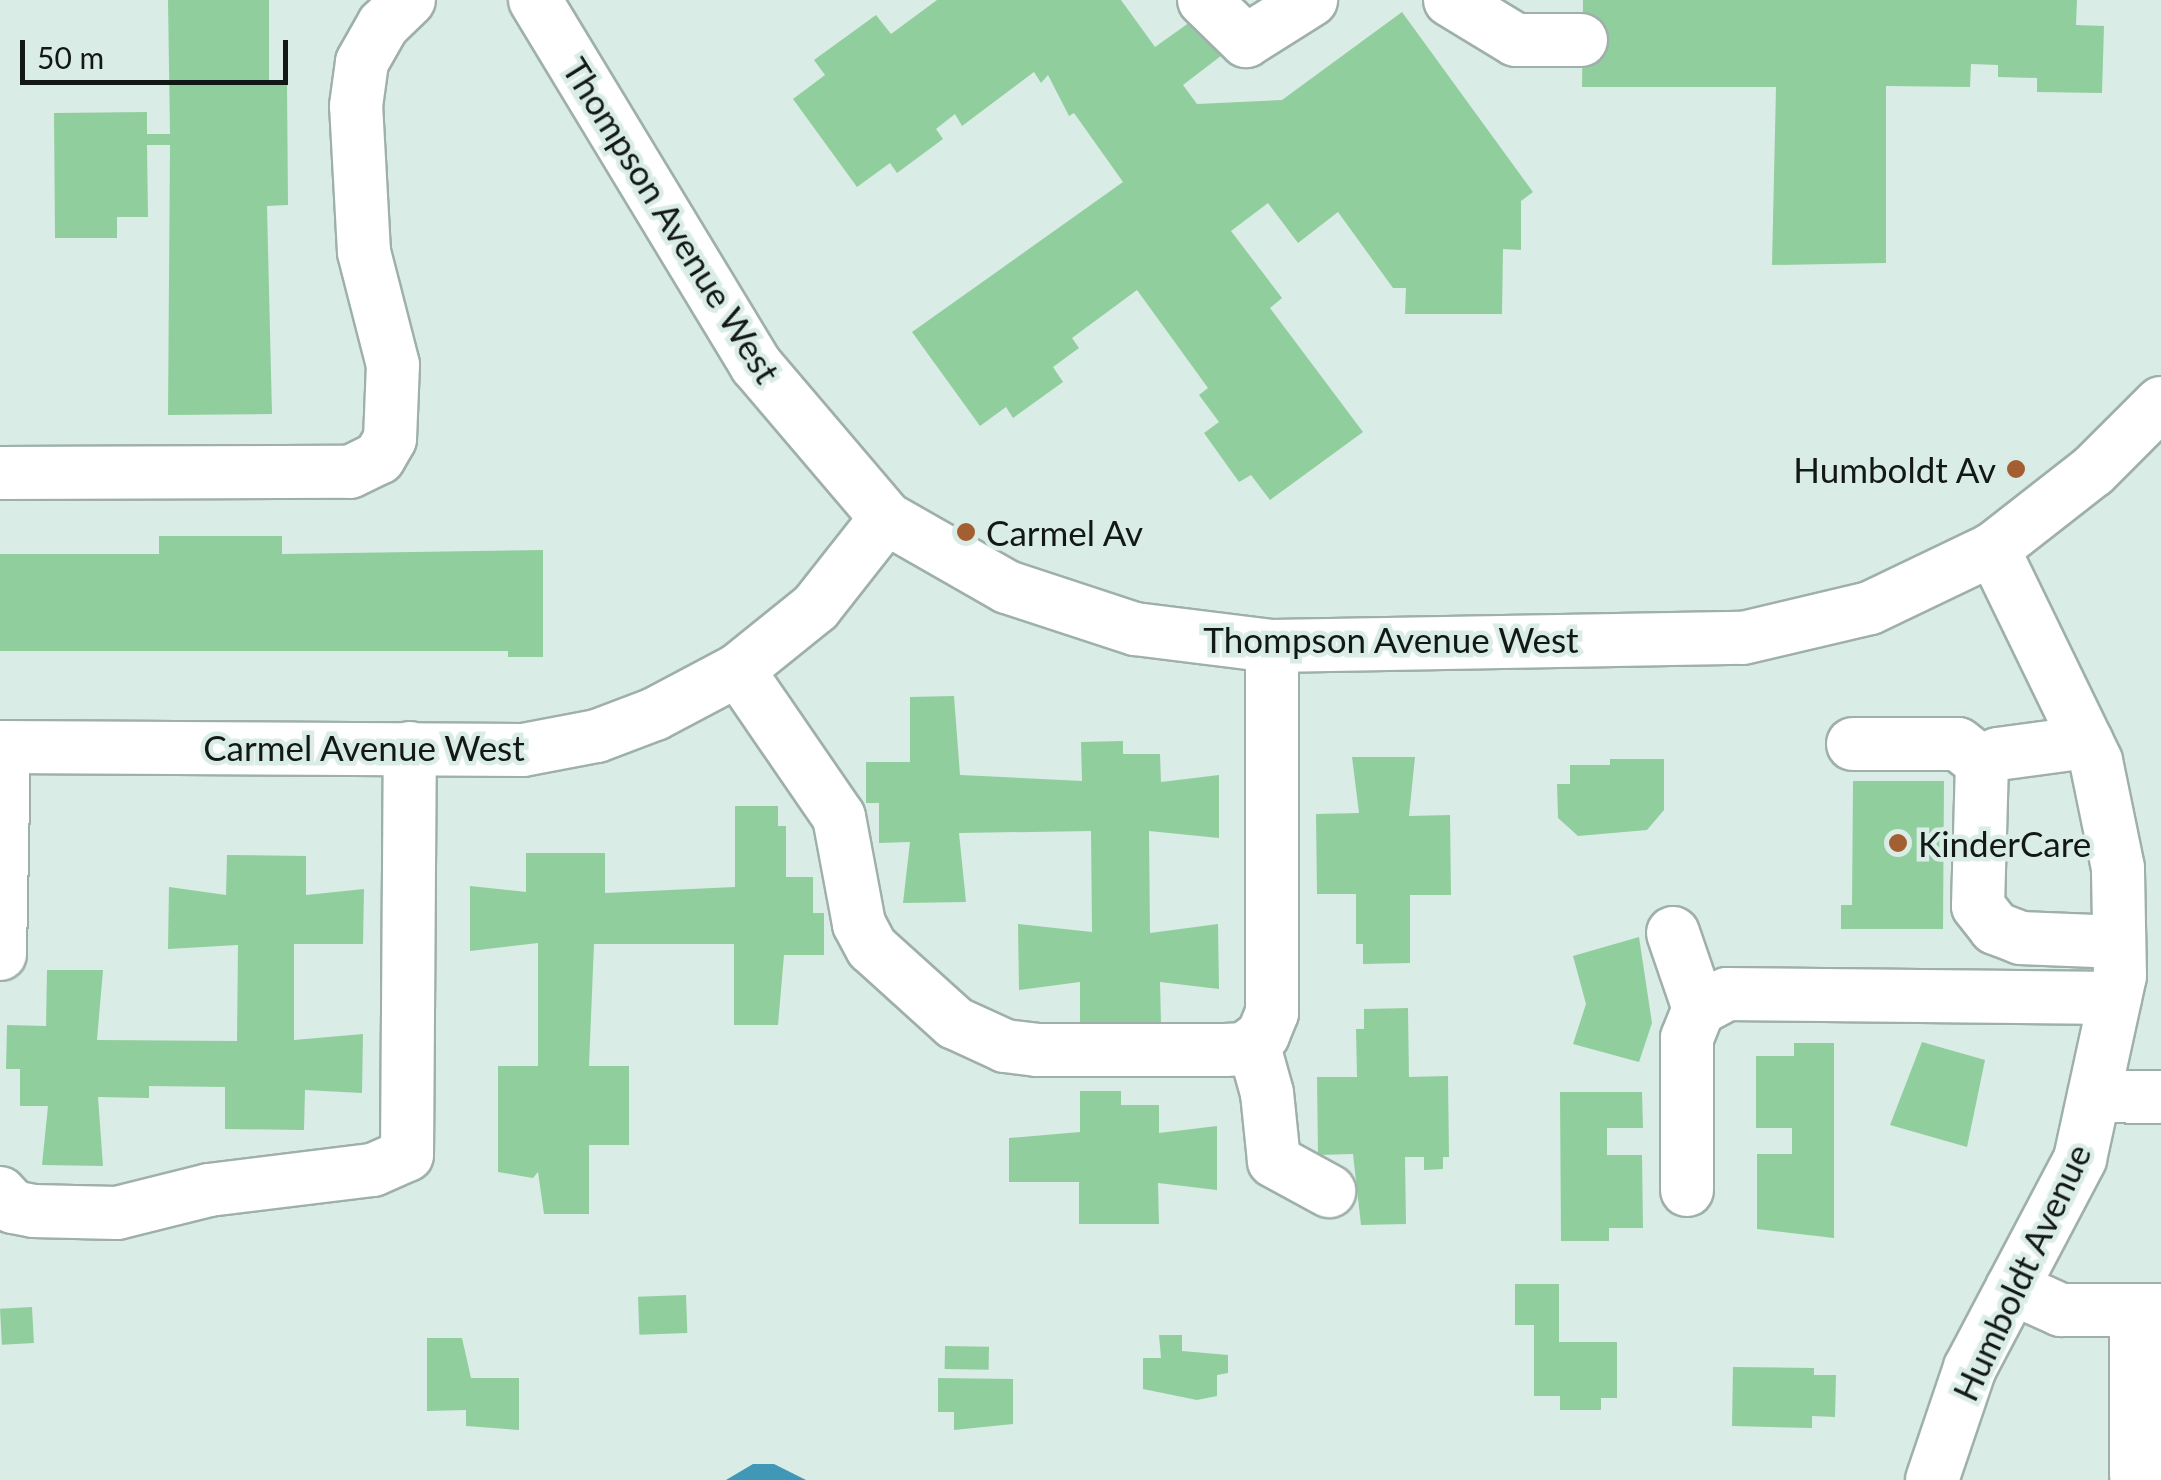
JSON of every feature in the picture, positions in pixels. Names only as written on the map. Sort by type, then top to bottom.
[{"type":"street","points":[[0,473],[350,472],[379,458],[390,440],[393,366],[364,252],[356,106],[362,62],[383,25],[409,0]]},
{"type":"street","name":"Thompson Avenue West","points":[[535,0],[756,366],[886,518],[939,553],[1054,608],[1206,642],[1272,646],[1743,638],[1870,608],[1993,549],[2092,471],[2161,403]]},
{"type":"street","points":[[1204,0],[1246,42],[1311,0]]},
{"type":"street","points":[[1450,0],[1516,40],[1581,40]]},
{"type":"street","name":"Carmel Avenue West","points":[[2,747],[523,750],[598,736],[655,714],[738,670],[816,607],[886,518]]},
{"type":"street","name":"Humboldt Avenue","points":[[1932,1480],[1970,1368],[2080,1159],[2115,998],[2119,942],[2139,878],[2088,742],[1993,549]]},
{"type":"street","points":[[738,670],[839,817],[859,924],[872,948],[955,1023],[1004,1046],[1037,1050],[1224,1050],[1253,1042],[1272,1013],[1272,646]]},
{"type":"street","points":[[2088,742],[1998,754],[1982,763],[1977,780],[1983,918],[2021,938],[2119,942]]},
{"type":"street","points":[[1853,744],[1958,744],[1982,763]]},
{"type":"street","points":[[0,954],[2,747]]},
{"type":"street","points":[[0,1193],[13,1207],[33,1212],[129,1212],[209,1190],[373,1170],[407,1155],[410,748]]},
{"type":"street","points":[[1673,933],[1700,1008]]},
{"type":"street","points":[[1687,1190],[1687,1038],[1700,1008],[1727,994],[2115,998]]},
{"type":"street","points":[[1253,1042],[1267,1093],[1274,1161],[1299,1180],[1329,1190]]},
{"type":"street","points":[[2094,1096],[2161,1096]]},
{"type":"street","points":[[2012,1288],[2061,1310],[2148,1310],[2136,1474]]},
{"type":"water","points":[[753,1464],[774,1464],[806,1480],[726,1480]]},
{"type":"building","points":[[168,0],[269,0],[269,84],[287,84],[288,205],[267,206],[272,414],[168,415],[170,145],[147,145],[148,217],[117,217],[117,238],[55,238],[54,113],[147,112],[147,134],[170,134]]},
{"type":"building","points":[[937,0],[1121,0],[1155,47],[1200,15],[1226,52],[1183,85],[1197,104],[1282,100],[1402,12],[1533,192],[1521,201],[1521,250],[1503,249],[1502,314],[1405,314],[1406,288],[1393,288],[1338,212],[1298,243],[1268,203],[1231,231],[1282,298],[1270,308],[1363,432],[1270,500],[1251,475],[1239,482],[1204,433],[1219,422],[1199,395],[1208,388],[1137,290],[1072,338],[1079,348],[1053,367],[1063,382],[1013,418],[1006,407],[980,426],[912,332],[1123,182],[1074,113],[1069,116],[1048,75],[1041,83],[1034,72],[962,126],[955,114],[936,129],[943,139],[897,173],[890,163],[857,187],[793,99],[825,75],[814,60],[876,15],[891,34]]},
{"type":"building","points":[[1583,0],[2077,0],[2076,25],[2104,26],[2102,93],[2037,92],[2037,78],[1998,77],[1998,65],[1971,64],[1970,87],[1886,86],[1886,263],[1772,265],[1776,87],[1582,87]]},
{"type":"building","points":[[159,536],[282,536],[282,554],[543,550],[543,657],[508,657],[508,651],[0,651],[0,554],[159,554]]},
{"type":"building","points":[[954,696],[960,775],[1082,781],[1081,742],[1123,741],[1123,754],[1160,754],[1161,782],[1219,775],[1219,838],[1149,831],[1150,933],[1218,924],[1219,989],[1160,982],[1161,1023],[1080,1023],[1080,982],[1019,990],[1018,924],[1092,932],[1091,831],[959,833],[966,902],[903,903],[910,842],[879,843],[879,803],[866,803],[866,762],[910,762],[910,697]]},
{"type":"building","points":[[1352,757],[1415,757],[1409,816],[1450,815],[1451,895],[1410,895],[1410,963],[1363,964],[1363,944],[1356,944],[1356,894],[1317,894],[1316,814],[1359,813]]},
{"type":"building","points":[[1610,759],[1664,759],[1664,810],[1647,830],[1578,836],[1558,818],[1557,784],[1570,784],[1570,765],[1610,765]]},
{"type":"building","name":"KinderCare","points":[[1853,781],[1944,781],[1943,929],[1841,929],[1841,905],[1852,905]]},
{"type":"building","points":[[735,806],[778,806],[778,826],[786,826],[786,877],[813,877],[813,913],[824,913],[824,955],[784,955],[778,1025],[734,1025],[734,944],[594,944],[589,1066],[629,1066],[629,1145],[589,1145],[589,1214],[544,1214],[538,1172],[533,1178],[498,1172],[498,1066],[538,1066],[538,943],[470,951],[470,886],[526,892],[526,853],[605,853],[605,893],[735,887]]},
{"type":"building","points":[[227,855],[306,856],[306,895],[364,889],[363,944],[294,944],[294,1040],[363,1034],[362,1093],[305,1090],[304,1130],[225,1129],[225,1087],[149,1086],[149,1098],[98,1097],[103,1166],[42,1165],[48,1106],[20,1106],[20,1069],[6,1069],[7,1025],[46,1026],[47,970],[103,970],[97,1040],[237,1041],[238,945],[168,949],[169,887],[226,895]]},
{"type":"building","points":[[1639,937],[1652,1023],[1639,1062],[1573,1044],[1586,1004],[1573,956]]},
{"type":"building","points":[[1408,1008],[1409,1077],[1448,1076],[1449,1157],[1443,1157],[1443,1169],[1424,1170],[1424,1157],[1405,1157],[1406,1224],[1361,1225],[1353,1154],[1318,1155],[1317,1077],[1357,1077],[1356,1029],[1364,1029],[1364,1009]]},
{"type":"building","points":[[1922,1042],[1985,1060],[1967,1147],[1890,1125]]},
{"type":"building","points":[[1794,1043],[1834,1043],[1834,1238],[1757,1229],[1757,1154],[1792,1154],[1792,1128],[1756,1128],[1756,1056],[1794,1056]]},
{"type":"building","points":[[1080,1091],[1121,1091],[1121,1105],[1159,1105],[1159,1133],[1217,1126],[1217,1190],[1158,1183],[1159,1224],[1079,1224],[1079,1182],[1009,1182],[1009,1138],[1080,1132]]},
{"type":"building","points":[[1560,1092],[1642,1092],[1643,1128],[1607,1128],[1607,1155],[1642,1155],[1643,1228],[1609,1228],[1609,1241],[1561,1241]]},
{"type":"building","points":[[1515,1284],[1559,1284],[1559,1342],[1617,1342],[1617,1398],[1601,1398],[1601,1410],[1560,1410],[1560,1396],[1534,1396],[1534,1325],[1515,1325]]},
{"type":"building","points":[[686,1295],[687,1333],[639,1335],[638,1297]]},
{"type":"building","points":[[32,1307],[34,1343],[2,1345],[0,1309]]},
{"type":"building","points":[[1159,1335],[1182,1335],[1182,1351],[1228,1355],[1228,1373],[1217,1375],[1217,1396],[1197,1400],[1143,1389],[1143,1358],[1161,1358]]},
{"type":"building","points":[[427,1338],[462,1338],[471,1378],[519,1378],[519,1430],[466,1426],[466,1410],[427,1411]]},
{"type":"building","points":[[945,1346],[989,1347],[989,1370],[945,1369]]},
{"type":"building","points":[[1733,1367],[1814,1368],[1814,1375],[1836,1375],[1835,1417],[1812,1416],[1812,1428],[1732,1426]]},
{"type":"building","points":[[938,1378],[1013,1379],[1013,1424],[954,1430],[954,1412],[938,1412]]},
{"type":"place","name":"Humboldt Av","points":[[2016,469]]},
{"type":"place","name":"Carmel Av","points":[[966,532]]},
{"type":"place","name":"KinderCare","points":[[1898,843]]}]
